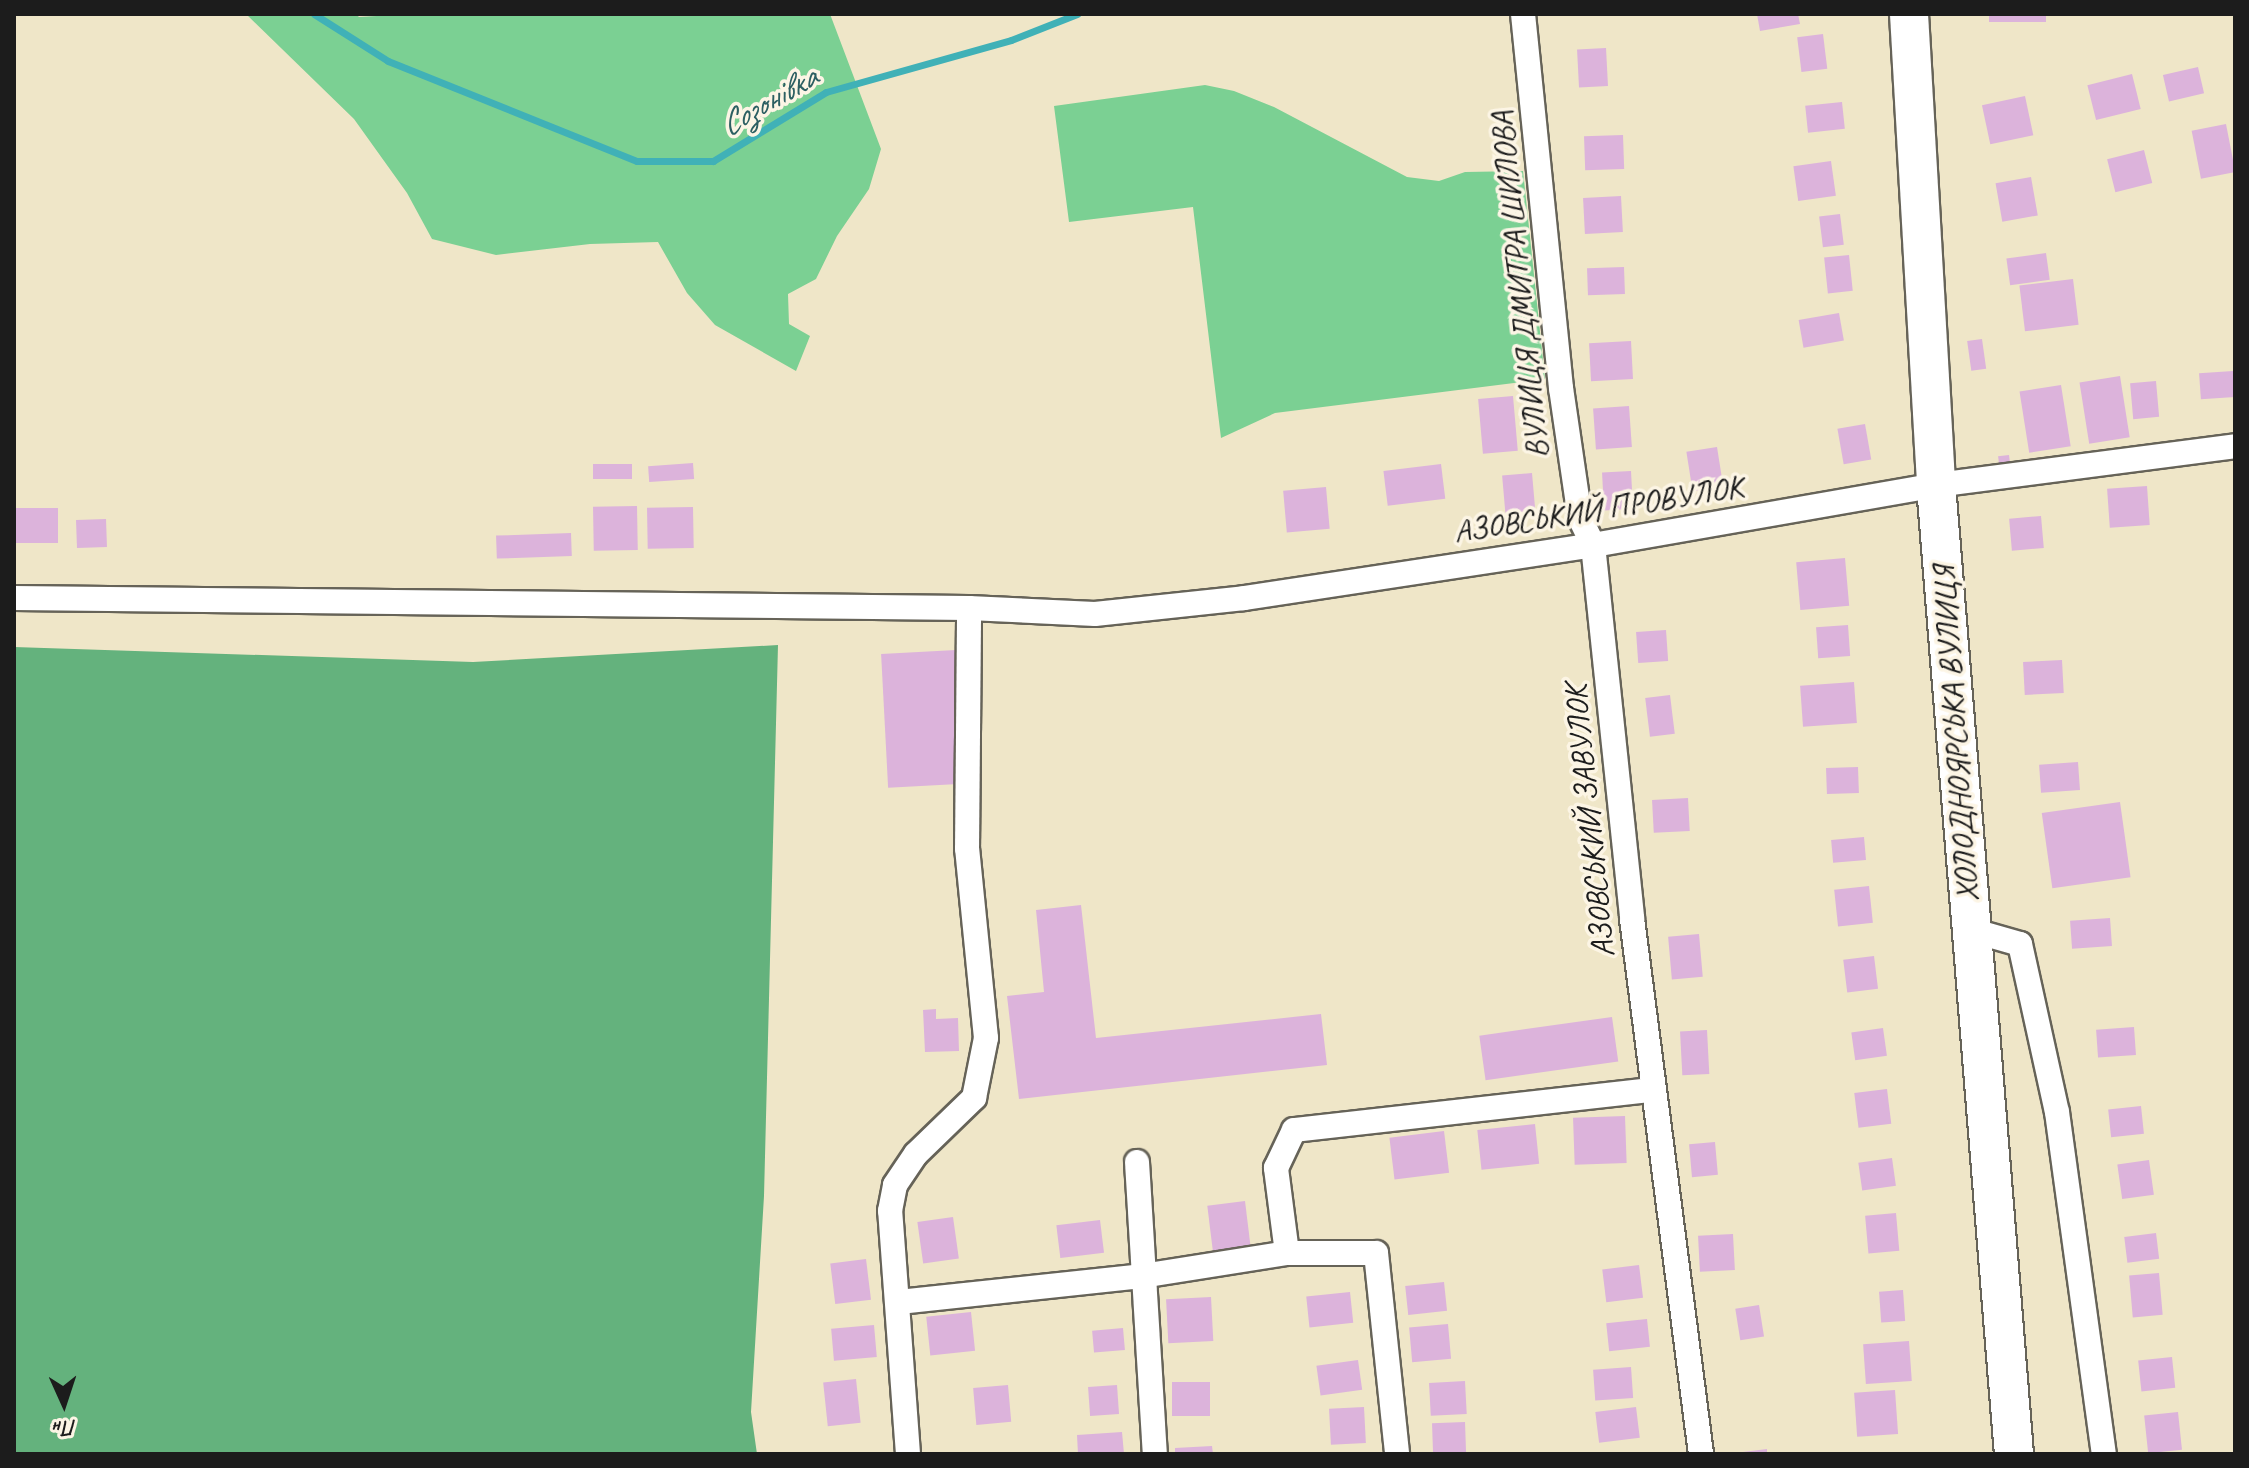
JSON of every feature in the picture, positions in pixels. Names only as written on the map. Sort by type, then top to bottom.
[{"type":"main road","name":"ХОЛОДНОЯРСЬКА ВУЛИЦЯ","points":[[1909,14],[1936,485],[2014,1454]]},
{"type":"street","name":"ВУЛИЦЯ ДМИТРА ШИЛОВА","points":[[1523,14],[1561,388],[1580,518],[1593,545]]},
{"type":"street","name":"АЗОВСЬКИЙ ПРОВУЛОК","points":[[14,598],[969,608],[1095,614],[1244,598],[1593,545],[1936,485],[2235,446]]},
{"type":"street","name":"АЗОВСЬКИЙ ЗАВУЛОК","points":[[1593,545],[1653,1090],[1701,1454]]},
{"type":"street","points":[[908,1454],[890,1211],[895,1185],[916,1154],[974,1098],[986,1038],[967,849],[969,608]]},
{"type":"street","points":[[1971,930],[2020,944],[2057,1112],[2104,1454]]},
{"type":"street","points":[[1287,1253],[1276,1168],[1294,1130],[1653,1090]]},
{"type":"street","points":[[1137,1162],[1155,1454]]},
{"type":"street","points":[[899,1302],[1142,1276],[1287,1253],[1376,1253],[1397,1454]]},
{"type":"green space","points":[[246,14],[356,14],[359,17],[411,14],[830,14],[881,149],[869,189],[837,236],[816,279],[788,294],[789,324],[810,336],[796,371],[715,325],[687,293],[658,242],[590,244],[496,255],[432,239],[407,193],[354,119]]},
{"type":"green space","points":[[1205,85],[1234,91],[1274,107],[1407,177],[1439,181],[1465,172],[1523,171],[1545,379],[1275,413],[1221,438],[1193,207],[1069,222],[1054,106]]},
{"type":"green space","points":[[778,645],[764,1196],[751,1412],[757,1454],[14,1454],[14,647],[473,662]]},
{"type":"building","points":[[1757,14],[1798,14],[1800,24],[1760,31]]},
{"type":"building","points":[[1989,14],[2046,14],[2046,22],[1989,22]]},
{"type":"building","points":[[1823,34],[1827,69],[1801,72],[1797,37]]},
{"type":"building","points":[[1606,48],[1608,86],[1579,87],[1577,50]]},
{"type":"building","points":[[2198,67],[2204,93],[2169,101],[2163,75]]},
{"type":"building","points":[[2132,74],[2141,109],[2096,120],[2087,85]]},
{"type":"building","points":[[2025,96],[2033,135],[1990,144],[1982,105]]},
{"type":"building","points":[[1842,102],[1845,129],[1808,133],[1805,106]]},
{"type":"building","points":[[2226,124],[2235,172],[2201,179],[2192,131]]},
{"type":"building","points":[[1623,135],[1624,169],[1585,170],[1584,136]]},
{"type":"building","points":[[2144,150],[2152,183],[2115,192],[2107,159]]},
{"type":"building","points":[[1831,161],[1836,196],[1798,201],[1793,166]]},
{"type":"building","points":[[2031,177],[2038,215],[2002,222],[1996,183]]},
{"type":"building","points":[[1621,196],[1623,232],[1585,234],[1583,198]]},
{"type":"building","points":[[1840,214],[1844,245],[1823,247],[1819,217]]},
{"type":"building","points":[[2046,253],[2050,280],[2010,285],[2006,259]]},
{"type":"building","points":[[1849,255],[1853,291],[1828,293],[1824,258]]},
{"type":"building","points":[[1624,267],[1625,294],[1588,295],[1587,268]]},
{"type":"building","points":[[2073,279],[2079,325],[2025,331],[2019,286]]},
{"type":"building","points":[[1839,313],[1844,341],[1803,348],[1799,320]]},
{"type":"building","points":[[1982,339],[1986,369],[1971,371],[1967,341]]},
{"type":"building","points":[[1631,341],[1633,379],[1591,381],[1589,343]]},
{"type":"building","points":[[2233,371],[2235,397],[2201,399],[2199,373]]},
{"type":"building","points":[[2120,376],[2130,437],[2089,444],[2080,382]]},
{"type":"building","points":[[2156,381],[2159,417],[2133,419],[2130,383]]},
{"type":"building","points":[[2061,385],[2071,446],[2029,453],[2020,392]]},
{"type":"building","points":[[1513,396],[1518,451],[1483,454],[1478,399]]},
{"type":"building","points":[[1629,406],[1632,447],[1596,449],[1593,409]]},
{"type":"building","points":[[1865,424],[1871,459],[1844,464],[1837,429]]},
{"type":"building","points":[[1717,447],[1723,487],[1693,491],[1686,452]]},
{"type":"building","points":[[2009,455],[2010,463],[1999,464],[1998,456]]},
{"type":"building","points":[[693,463],[694,479],[649,482],[648,466]]},
{"type":"building","points":[[593,464],[632,464],[632,479],[593,479]]},
{"type":"building","points":[[1441,464],[1445,499],[1388,506],[1383,471]]},
{"type":"building","points":[[1631,471],[1633,509],[1604,510],[1602,473]]},
{"type":"building","points":[[1532,473],[1535,511],[1505,513],[1502,476]]},
{"type":"building","points":[[2147,486],[2150,525],[2110,528],[2107,489]]},
{"type":"building","points":[[1326,487],[1330,529],[1287,533],[1283,491]]},
{"type":"building","points":[[637,506],[638,550],[594,551],[593,507]]},
{"type":"building","points":[[693,507],[694,548],[648,549],[647,508]]},
{"type":"building","points":[[14,508],[58,508],[58,543],[14,543]]},
{"type":"building","points":[[2041,516],[2044,548],[2012,551],[2009,519]]},
{"type":"building","points":[[106,519],[107,547],[77,548],[76,520]]},
{"type":"building","points":[[571,533],[572,556],[497,559],[496,536]]},
{"type":"building","points":[[1845,558],[1849,606],[1800,610],[1796,562]]},
{"type":"building","points":[[1848,625],[1850,656],[1818,658],[1816,627]]},
{"type":"building","points":[[1666,630],[1668,661],[1638,663],[1636,632]]},
{"type":"building","points":[[956,650],[963,784],[888,788],[881,654]]},
{"type":"building","points":[[2062,660],[2064,693],[2025,695],[2023,662]]},
{"type":"building","points":[[1854,682],[1857,723],[1803,727],[1800,686]]},
{"type":"building","points":[[1670,695],[1675,734],[1650,737],[1645,698]]},
{"type":"building","points":[[2078,762],[2080,790],[2041,793],[2039,765]]},
{"type":"building","points":[[1858,767],[1859,793],[1827,794],[1826,768]]},
{"type":"building","points":[[1688,798],[1690,831],[1654,833],[1652,800]]},
{"type":"building","points":[[2120,802],[2131,877],[2052,888],[2042,813]]},
{"type":"building","points":[[1864,837],[1866,860],[1833,863],[1831,840]]},
{"type":"building","points":[[1869,886],[1873,923],[1838,926],[1834,890]]},
{"type":"building","points":[[1081,905],[1096,1038],[1321,1014],[1327,1065],[1019,1099],[1007,996],[1044,992],[1036,910]]},
{"type":"building","points":[[2110,918],[2112,946],[2072,949],[2070,921]]},
{"type":"building","points":[[1699,934],[1703,977],[1672,980],[1668,937]]},
{"type":"building","points":[[1874,956],[1878,989],[1847,993],[1843,960]]},
{"type":"building","points":[[936,1009],[936,1019],[958,1018],[959,1051],[925,1052],[923,1010]]},
{"type":"building","points":[[1612,1017],[1618,1062],[1486,1080],[1479,1036]]},
{"type":"building","points":[[2134,1027],[2136,1055],[2098,1058],[2096,1030]]},
{"type":"building","points":[[1883,1028],[1887,1056],[1855,1060],[1851,1032]]},
{"type":"building","points":[[1707,1030],[1709,1074],[1682,1075],[1680,1031]]},
{"type":"building","points":[[1887,1089],[1891,1124],[1859,1128],[1854,1093]]},
{"type":"building","points":[[2141,1106],[2144,1134],[2111,1137],[2108,1109]]},
{"type":"building","points":[[1625,1116],[1627,1163],[1575,1165],[1573,1118]]},
{"type":"building","points":[[1535,1124],[1539,1164],[1481,1170],[1477,1130]]},
{"type":"building","points":[[1444,1131],[1449,1173],[1395,1179],[1389,1138]]},
{"type":"building","points":[[1715,1142],[1718,1175],[1692,1177],[1689,1144]]},
{"type":"building","points":[[1892,1158],[1896,1186],[1862,1190],[1858,1163]]},
{"type":"building","points":[[2149,1160],[2154,1195],[2122,1199],[2117,1164]]},
{"type":"building","points":[[1245,1201],[1251,1247],[1213,1251],[1207,1206]]},
{"type":"building","points":[[1896,1213],[1899,1251],[1868,1254],[1865,1216]]},
{"type":"building","points":[[953,1217],[959,1259],[923,1264],[917,1222]]},
{"type":"building","points":[[1100,1220],[1104,1253],[1060,1258],[1056,1225]]},
{"type":"building","points":[[2156,1233],[2159,1259],[2127,1263],[2124,1237]]},
{"type":"building","points":[[1733,1234],[1735,1270],[1700,1272],[1698,1236]]},
{"type":"building","points":[[866,1259],[871,1300],[835,1304],[830,1263]]},
{"type":"building","points":[[1639,1265],[1643,1298],[1606,1302],[1602,1270]]},
{"type":"building","points":[[2159,1273],[2163,1315],[2133,1317],[2129,1276]]},
{"type":"building","points":[[1444,1282],[1447,1311],[1408,1315],[1405,1286]]},
{"type":"building","points":[[1903,1290],[1905,1321],[1881,1323],[1879,1292]]},
{"type":"building","points":[[1350,1292],[1353,1323],[1309,1327],[1306,1297]]},
{"type":"building","points":[[1211,1297],[1213,1341],[1168,1343],[1166,1299]]},
{"type":"building","points":[[1759,1305],[1764,1337],[1740,1340],[1735,1309]]},
{"type":"building","points":[[971,1312],[975,1351],[930,1355],[926,1317]]},
{"type":"building","points":[[1647,1319],[1650,1347],[1609,1351],[1606,1323]]},
{"type":"building","points":[[1448,1324],[1451,1359],[1412,1362],[1409,1327]]},
{"type":"building","points":[[874,1325],[877,1357],[834,1361],[831,1329]]},
{"type":"building","points":[[1123,1328],[1125,1350],[1094,1353],[1092,1331]]},
{"type":"building","points":[[1909,1341],[1912,1381],[1866,1384],[1863,1344]]},
{"type":"building","points":[[2172,1357],[2175,1388],[2141,1391],[2138,1361]]},
{"type":"building","points":[[1358,1360],[1362,1390],[1321,1396],[1316,1366]]},
{"type":"building","points":[[1631,1367],[1633,1398],[1595,1401],[1593,1370]]},
{"type":"building","points":[[856,1379],[861,1423],[828,1426],[823,1382]]},
{"type":"building","points":[[1465,1381],[1467,1414],[1431,1416],[1429,1383]]},
{"type":"building","points":[[1172,1382],[1210,1382],[1210,1416],[1172,1416]]},
{"type":"building","points":[[1008,1385],[1011,1422],[976,1425],[973,1388]]},
{"type":"building","points":[[1117,1385],[1119,1414],[1090,1416],[1088,1387]]},
{"type":"building","points":[[1895,1390],[1898,1434],[1857,1437],[1854,1393]]},
{"type":"building","points":[[1364,1407],[1366,1443],[1331,1445],[1329,1409]]},
{"type":"building","points":[[1636,1407],[1640,1438],[1599,1443],[1595,1412]]},
{"type":"building","points":[[2178,1412],[2182,1450],[2148,1453],[2144,1416]]},
{"type":"building","points":[[1465,1422],[1466,1454],[1433,1454],[1432,1423]]},
{"type":"building","points":[[1122,1432],[1124,1454],[1078,1454],[1077,1435]]},
{"type":"building","points":[[1212,1446],[1213,1454],[1175,1454],[1175,1448]]},
{"type":"building","points":[[1767,1449],[1767,1454],[1743,1452]]},
{"type":"waterway","name":"Созонівка","points":[[314,14],[388,61],[637,161],[713,161],[826,92],[1011,40],[1077,14]]}]
